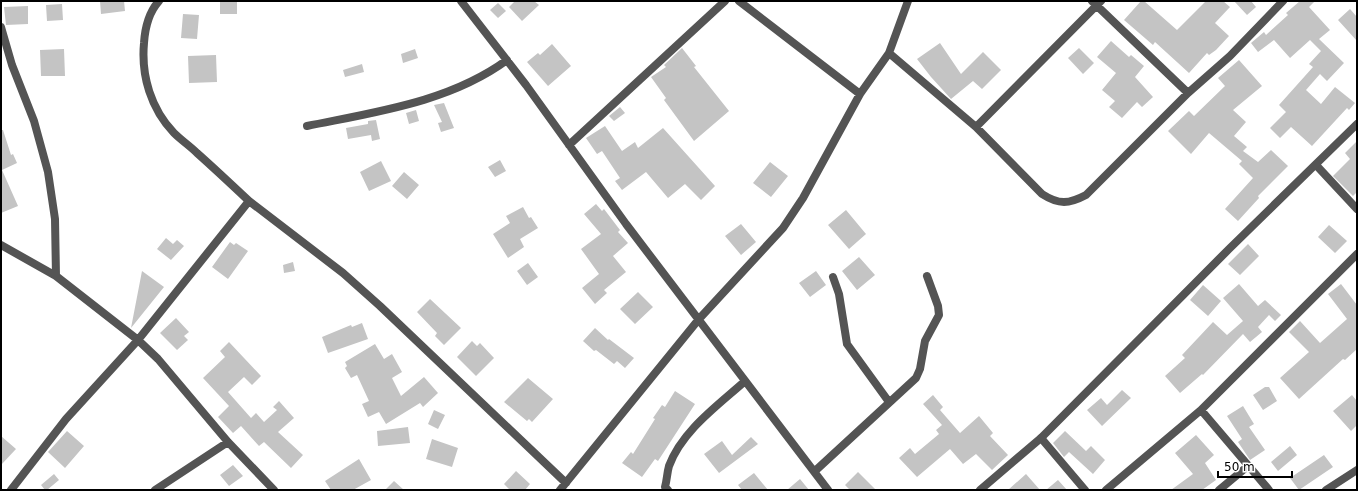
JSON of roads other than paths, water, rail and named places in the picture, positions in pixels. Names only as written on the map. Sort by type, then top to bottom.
[{"type":"street","points":[[159,1],[150,13],[145,28],[143,55],[145,76],[150,95],[156,109],[174,133],[249,200],[343,273],[380,306],[563,487],[700,319],[768,246],[794,213],[860,94],[889,53],[908,1]]},
{"type":"street","points":[[461,1],[507,60],[626,224],[700,319],[744,382],[815,471],[828,490]]},
{"type":"street","points":[[569,145],[725,1]]},
{"type":"street","points":[[739,1],[860,94]]},
{"type":"street","points":[[889,53],[976,127],[1042,194],[1052,200],[1073,202],[1086,195],[1188,93],[1230,56],[1283,1]]},
{"type":"street","points":[[976,127],[1096,3],[1188,93]]},
{"type":"street","points":[[1,27],[12,65],[34,121],[48,172],[55,219],[56,276]]},
{"type":"street","points":[[307,126],[410,104],[464,86],[488,74],[507,60]]},
{"type":"street","points":[[985,488],[1041,438],[1229,249],[1357,124]]},
{"type":"street","points":[[1316,165],[1357,209]]},
{"type":"street","points":[[10,490],[66,419],[138,340],[249,200]]},
{"type":"street","points":[[1,246],[56,276],[138,340],[158,359],[228,442],[274,490]]},
{"type":"street","points":[[1106,490],[1201,410],[1357,254]]},
{"type":"street","points":[[815,471],[916,378],[920,370],[925,341],[938,319],[938,306],[927,276]]},
{"type":"street","points":[[833,277],[839,294],[847,344],[889,402]]},
{"type":"street","points":[[668,490],[665,487],[669,468],[684,440],[698,424],[744,382]]},
{"type":"street","points":[[1201,410],[1269,490]]},
{"type":"street","points":[[1041,438],[1085,490]]},
{"type":"street","points":[[155,490],[228,442]]},
{"type":"street","points":[[1219,490],[1248,466]]},
{"type":"street","points":[[1326,490],[1355,472],[1357,481]]}]
